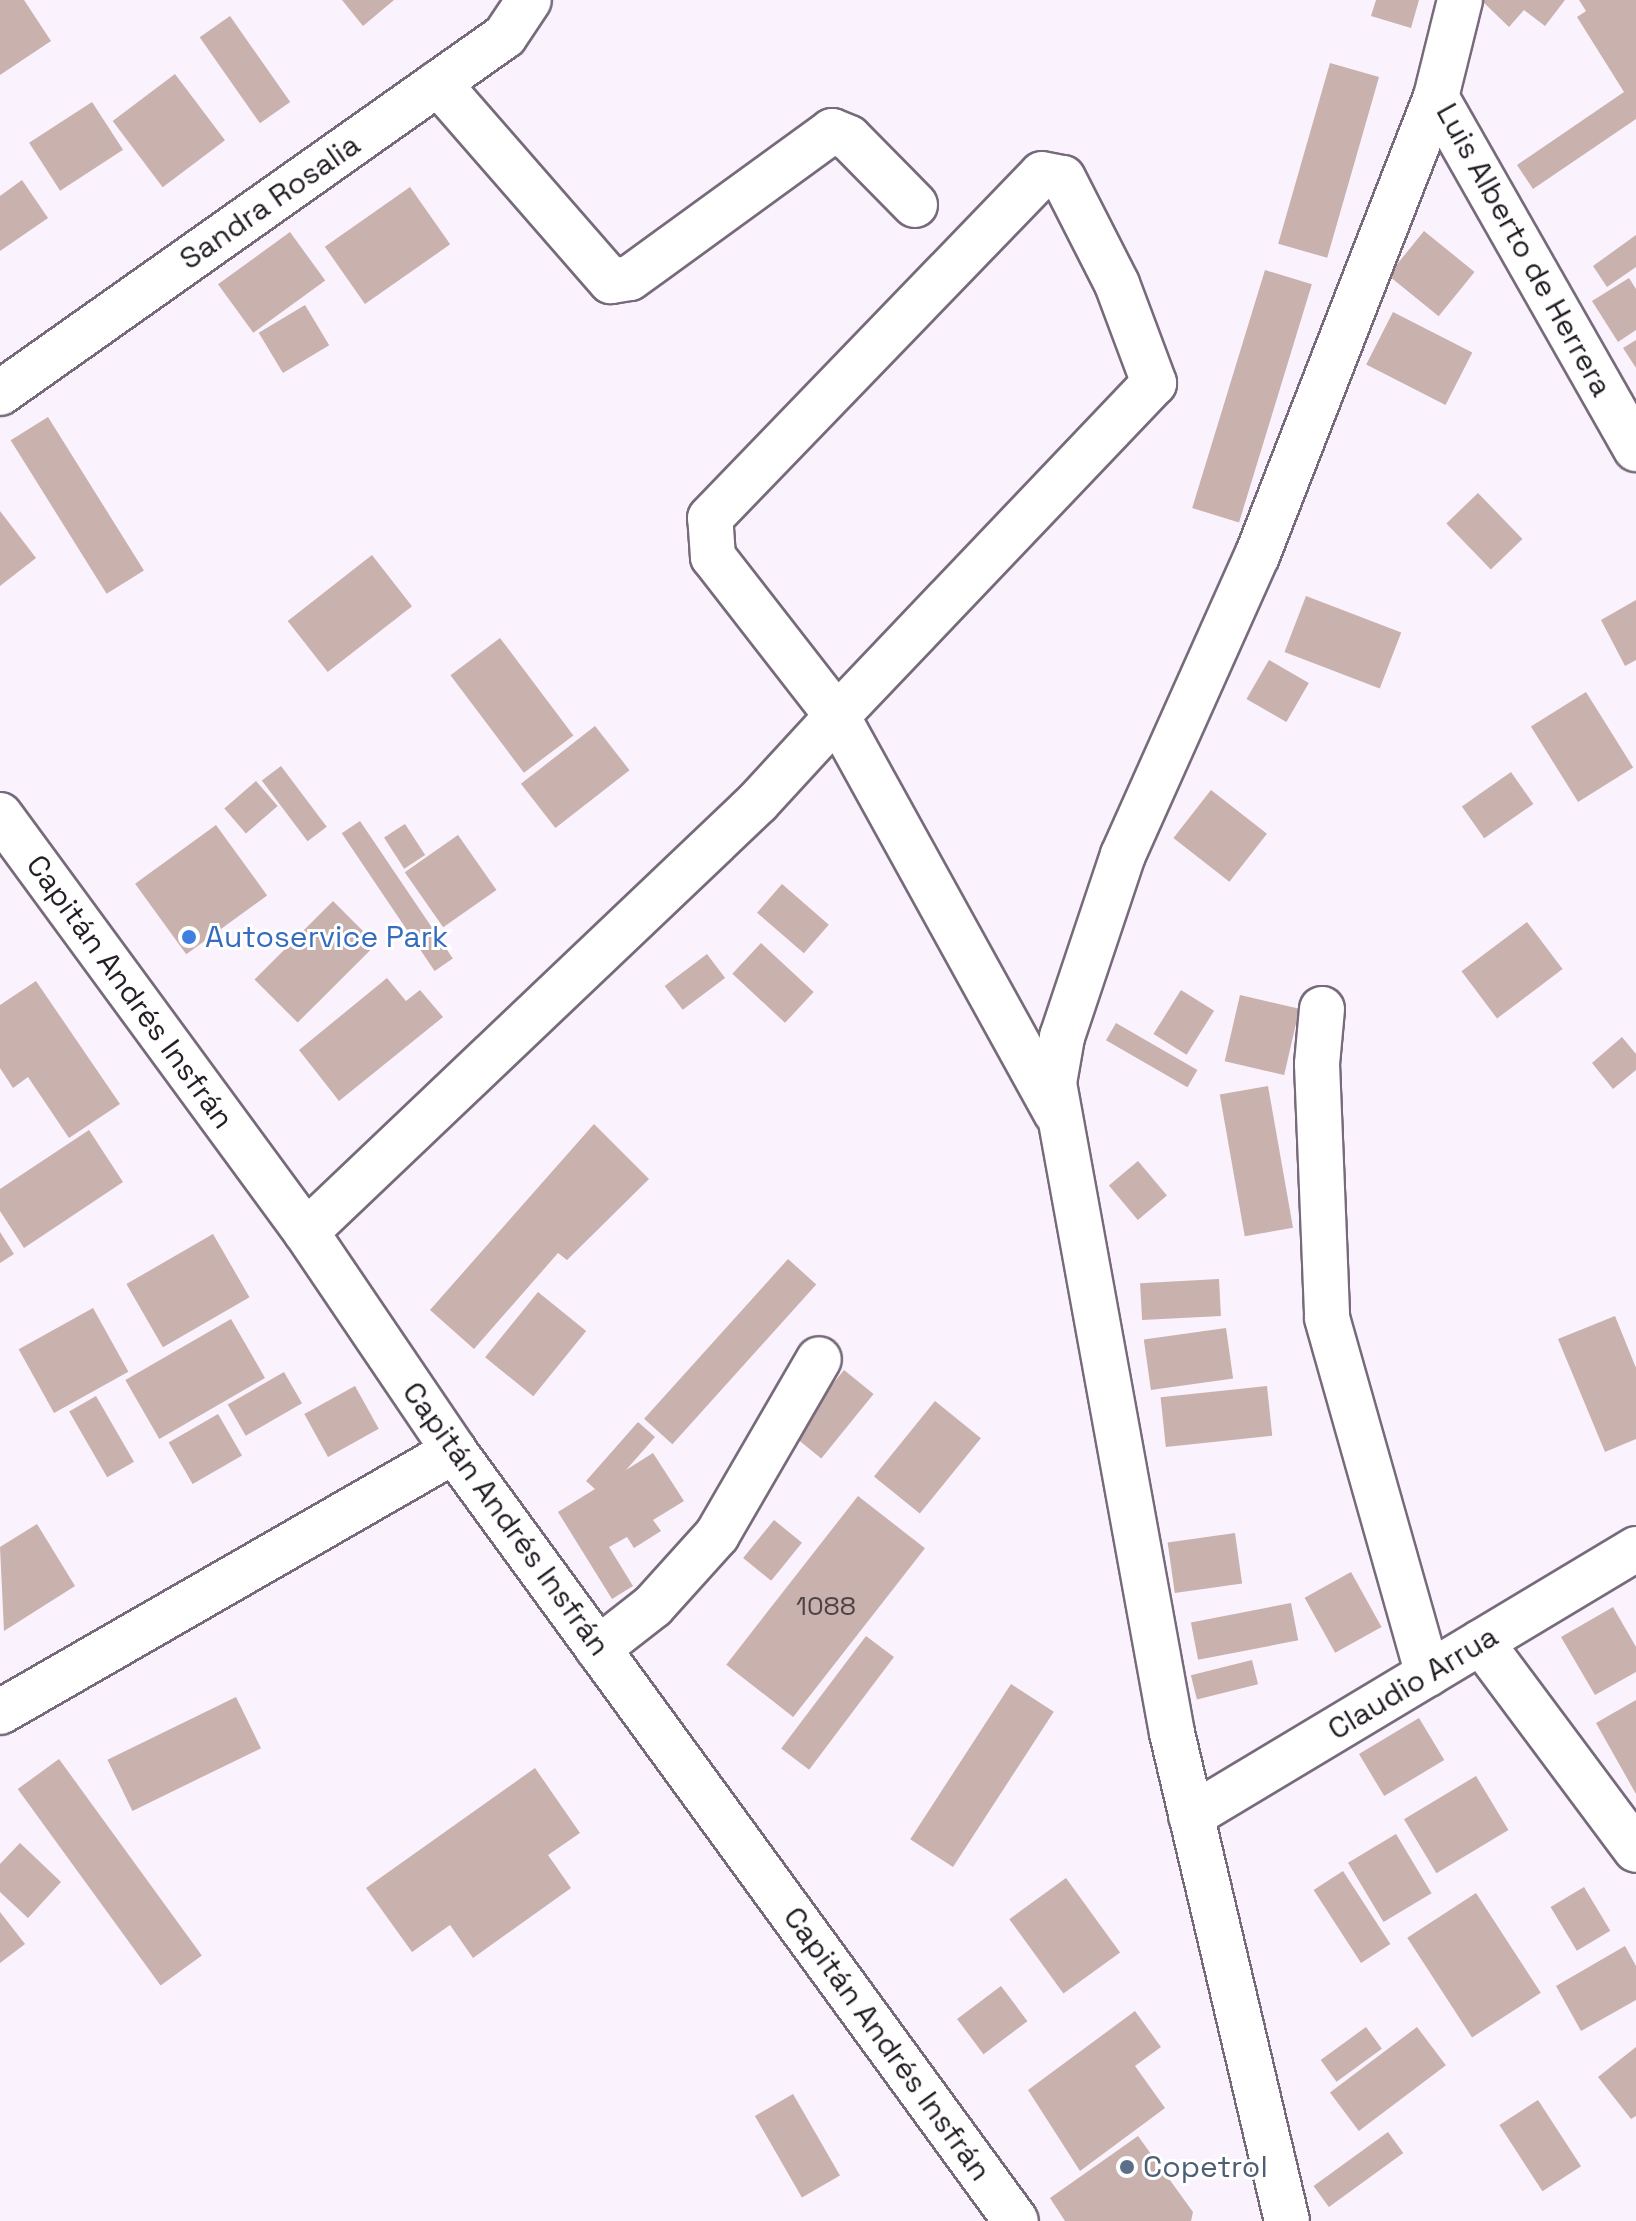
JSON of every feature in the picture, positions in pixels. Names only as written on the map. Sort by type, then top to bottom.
[{"type":"street","name":"Sandra Rosalia","points":[[0,393],[505,36],[529,0]]},
{"type":"street","name":"Luis Alberto de Herrera","points":[[1460,0],[1436,97],[1636,449]]},
{"type":"street","points":[[438,83],[611,281],[630,278],[832,131],[849,138],[915,205]]},
{"type":"street","points":[[1287,2221],[1191,1816],[1057,1113],[1062,1037],[1123,855],[1257,556],[1436,97]]},
{"type":"street","points":[[306,1232],[758,802],[837,716],[1154,383],[1117,284],[1063,178],[1042,174],[710,518],[713,557],[837,716],[1057,1113]]},
{"type":"street","name":"Capitán Andrés Insfrán","points":[[0,815],[306,1232],[454,1451],[1016,2221]]},
{"type":"street","points":[[1322,1009],[1317,1064],[1327,1318],[1428,1674]]},
{"type":"street","points":[[598,1649],[653,1606],[717,1535],[819,1359]]},
{"type":"street","points":[[0,1712],[454,1451]]},
{"type":"street","name":"Claudio Arrua","points":[[1191,1816],[1636,1549]]},
{"type":"street","points":[[1481,1642],[1636,1850]]},
{"type":"building","points":[[0,0],[24,0],[51,41],[0,75]]},
{"type":"building","points":[[342,0],[394,0],[363,26]]},
{"type":"building","points":[[1376,0],[1419,0],[1411,28],[1371,16]]},
{"type":"building","points":[[1481,0],[1565,0],[1545,26],[1524,10],[1509,27]]},
{"type":"building","points":[[1579,0],[1636,0],[1636,119],[1533,189],[1517,165],[1624,92],[1577,17],[1586,11]]},
{"type":"building","points":[[230,16],[290,102],[260,123],[200,37]]},
{"type":"building","points":[[1330,63],[1379,77],[1327,258],[1278,244]]},
{"type":"building","points":[[175,74],[225,140],[163,187],[113,121]]},
{"type":"building","points":[[92,102],[123,150],[60,191],[29,143]]},
{"type":"building","points":[[22,180],[48,218],[0,251],[0,196]]},
{"type":"building","points":[[410,187],[450,244],[365,304],[325,247]]},
{"type":"building","points":[[1424,231],[1475,272],[1439,316],[1388,275]]},
{"type":"building","points":[[290,232],[325,281],[253,333],[218,284]]},
{"type":"building","points":[[1636,235],[1636,267],[1607,287],[1593,266]]},
{"type":"building","points":[[1265,270],[1312,284],[1239,522],[1192,508]]},
{"type":"building","points":[[1629,278],[1636,289],[1636,330],[1618,342],[1592,301]]},
{"type":"building","points":[[305,305],[329,345],[283,373],[259,333]]},
{"type":"building","points":[[1393,312],[1472,352],[1446,405],[1366,365]]},
{"type":"building","points":[[1636,340],[1636,368],[1623,348]]},
{"type":"building","points":[[48,417],[144,570],[107,594],[11,440]]},
{"type":"building","points":[[1478,493],[1522,539],[1491,570],[1446,524]]},
{"type":"building","points":[[0,511],[36,558],[0,586]]},
{"type":"building","points":[[372,555],[412,606],[328,672],[288,621]]},
{"type":"building","points":[[1306,596],[1401,633],[1380,689],[1284,652]]},
{"type":"building","points":[[1636,600],[1636,660],[1625,666],[1601,620]]},
{"type":"building","points":[[500,638],[573,735],[524,773],[450,675]]},
{"type":"building","points":[[1269,660],[1309,683],[1286,722],[1246,699]]},
{"type":"building","points":[[1586,692],[1633,767],[1578,802],[1531,726]]},
{"type":"building","points":[[595,726],[629,770],[555,828],[521,784]]},
{"type":"building","points":[[281,766],[327,827],[308,841],[262,780]]},
{"type":"building","points":[[1511,772],[1533,804],[1484,838],[1462,806]]},
{"type":"building","points":[[256,781],[278,806],[246,833],[224,809]]},
{"type":"building","points":[[1211,790],[1267,834],[1229,882],[1173,838]]},
{"type":"building","points":[[360,821],[453,959],[435,971],[342,833]]},
{"type":"building","points":[[405,824],[425,855],[404,869],[384,838]]},
{"type":"building","points":[[216,825],[267,895],[186,954],[135,884]]},
{"type":"building","points":[[458,835],[496,890],[443,927],[405,872]]},
{"type":"building","points":[[782,884],[829,925],[804,953],[757,913]]},
{"type":"building","points":[[333,901],[376,944],[298,1023],[255,979]]},
{"type":"building","points":[[1527,922],[1563,969],[1497,1018],[1462,971]]},
{"type":"building","points":[[761,943],[814,992],[785,1023],[732,974]]},
{"type":"building","points":[[707,954],[725,978],[683,1010],[665,986]]},
{"type":"building","points":[[387,978],[406,1001],[420,990],[443,1017],[339,1101],[299,1050]]},
{"type":"building","points":[[36,981],[120,1104],[69,1138],[28,1077],[13,1088],[0,1068],[0,1005]]},
{"type":"building","points":[[1181,990],[1214,1011],[1187,1055],[1153,1034]]},
{"type":"building","points":[[1240,995],[1299,1009],[1284,1075],[1225,1061]]},
{"type":"building","points":[[1116,1023],[1197,1070],[1187,1087],[1106,1040]]},
{"type":"building","points":[[1622,1037],[1636,1054],[1636,1070],[1613,1089],[1592,1063]]},
{"type":"building","points":[[1268,1086],[1293,1228],[1245,1236],[1220,1095]]},
{"type":"building","points":[[594,1124],[649,1179],[567,1260],[558,1253],[474,1349],[430,1310]]},
{"type":"building","points":[[89,1130],[123,1182],[24,1248],[0,1211],[0,1189]]},
{"type":"building","points":[[1138,1161],[1167,1195],[1138,1220],[1109,1185]]},
{"type":"building","points":[[0,1232],[14,1254],[0,1263]]},
{"type":"building","points":[[213,1234],[250,1297],[163,1347],[126,1284]]},
{"type":"building","points":[[788,1259],[816,1284],[672,1444],[644,1419]]},
{"type":"building","points":[[1219,1279],[1221,1316],[1142,1320],[1140,1283]]},
{"type":"building","points":[[538,1292],[586,1331],[533,1396],[485,1357]]},
{"type":"building","points":[[93,1308],[128,1372],[54,1413],[19,1349]]},
{"type":"building","points":[[1615,1316],[1636,1368],[1636,1439],[1605,1452],[1558,1339]]},
{"type":"building","points":[[231,1319],[265,1378],[159,1439],[125,1380]]},
{"type":"building","points":[[1226,1328],[1233,1379],[1151,1390],[1144,1340]]},
{"type":"building","points":[[844,1370],[874,1394],[821,1458],[792,1435]]},
{"type":"building","points":[[284,1372],[302,1403],[246,1436],[228,1404]]},
{"type":"building","points":[[355,1386],[379,1429],[328,1457],[304,1414]]},
{"type":"building","points":[[1267,1386],[1272,1436],[1166,1447],[1161,1397]]},
{"type":"building","points":[[96,1396],[134,1462],[107,1477],[69,1412]]},
{"type":"building","points":[[935,1401],[981,1438],[920,1514],[874,1476]]},
{"type":"building","points":[[218,1414],[242,1456],[193,1484],[169,1442]]},
{"type":"building","points":[[638,1422],[655,1437],[626,1470],[653,1453],[684,1501],[653,1520],[661,1531],[634,1548],[627,1537],[609,1547],[633,1586],[612,1599],[558,1512],[595,1489],[586,1481]]},
{"type":"building","points":[[858,1496],[925,1548],[793,1717],[726,1665]]},
{"type":"building","points":[[774,1520],[802,1543],[771,1581],[743,1558]]},
{"type":"building","points":[[37,1524],[75,1586],[4,1631],[0,1547]]},
{"type":"building","points":[[1235,1533],[1242,1584],[1175,1593],[1168,1542]]},
{"type":"building","points":[[1351,1572],[1382,1627],[1335,1653],[1305,1598]]},
{"type":"building","points":[[1291,1603],[1298,1640],[1198,1660],[1191,1622]]},
{"type":"building","points":[[1613,1607],[1636,1647],[1636,1672],[1595,1695],[1561,1637]]},
{"type":"building","points":[[866,1636],[894,1657],[809,1770],[781,1749]]},
{"type":"building","points":[[1252,1660],[1258,1684],[1197,1699],[1191,1675]]},
{"type":"building","points":[[1011,1684],[1054,1712],[953,1867],[910,1839]]},
{"type":"building","points":[[236,1697],[261,1748],[132,1811],[107,1760]]},
{"type":"building","points":[[1636,1700],[1636,1794],[1596,1723]]},
{"type":"building","points":[[1419,1718],[1444,1760],[1384,1796],[1359,1754]]},
{"type":"building","points":[[59,1759],[202,1956],[161,1986],[18,1789]]},
{"type":"building","points":[[535,1768],[580,1833],[548,1855],[571,1888],[473,1958],[450,1925],[412,1952],[366,1888]]},
{"type":"building","points":[[1476,1776],[1508,1830],[1436,1873],[1404,1819]]},
{"type":"building","points":[[1396,1834],[1432,1893],[1384,1922],[1348,1863]]},
{"type":"building","points":[[20,1843],[61,1882],[28,1918],[0,1892],[0,1864]]},
{"type":"building","points":[[1343,1871],[1390,1944],[1361,1963],[1314,1890]]},
{"type":"building","points":[[1066,1878],[1120,1952],[1063,1994],[1009,1919]]},
{"type":"building","points":[[1584,1887],[1610,1931],[1577,1951],[1551,1907]]},
{"type":"building","points":[[1476,1893],[1541,1993],[1472,2037],[1407,1938]]},
{"type":"building","points":[[0,1912],[25,1944],[0,1963]]},
{"type":"building","points":[[1625,1946],[1636,1966],[1636,2000],[1581,2031],[1556,1986]]},
{"type":"building","points":[[1001,1986],[1027,2021],[984,2054],[957,2019]]},
{"type":"building","points":[[1135,2011],[1161,2047],[1135,2066],[1165,2108],[1080,2171],[1028,2090]]},
{"type":"building","points":[[1366,2027],[1382,2049],[1337,2082],[1321,2060]]},
{"type":"building","points":[[1417,2027],[1446,2065],[1359,2131],[1330,2093]]},
{"type":"building","points":[[1636,2047],[1636,2116],[1631,2119],[1598,2077]]},
{"type":"building","points":[[793,2094],[840,2175],[802,2197],[755,2116]]},
{"type":"building","points":[[1538,2100],[1581,2166],[1542,2191],[1499,2125]]},
{"type":"building","points":[[1388,2132],[1403,2153],[1329,2207],[1314,2186]]},
{"type":"building","name":"Copetrol","points":[[1138,2136],[1193,2212],[1191,2221],[1065,2221],[1050,2198]]},
{"type":"place","name":"Autoservice Park","points":[[189,937]]},
{"type":"place","name":"Copetrol","points":[[1127,2167]]}]
